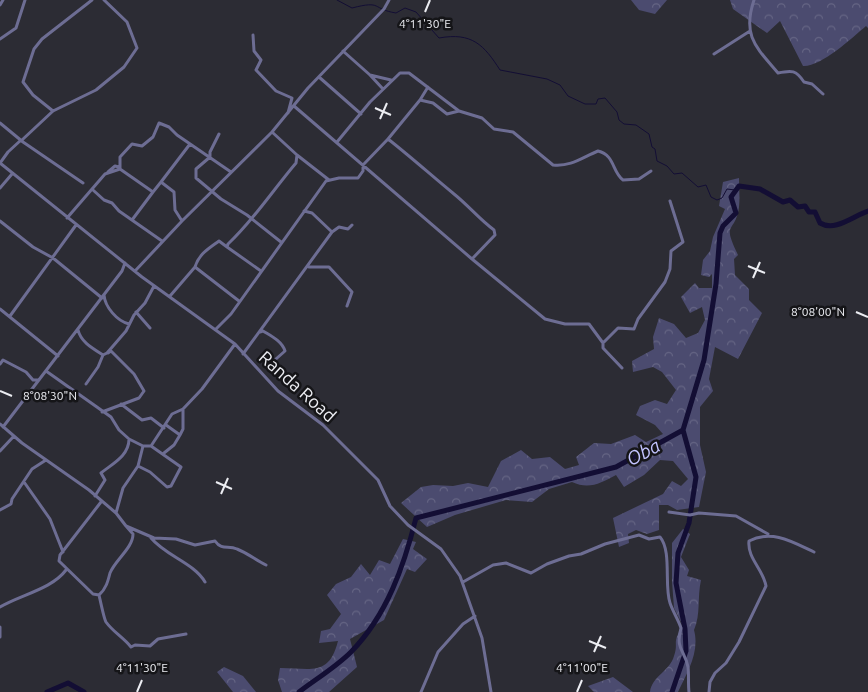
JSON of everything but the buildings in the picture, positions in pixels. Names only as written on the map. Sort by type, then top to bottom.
[{"type":"street","points":[[0,5],[3,0]]},
{"type":"street","points":[[0,39],[16,28],[26,0]]},
{"type":"street","points":[[53,111],[34,95],[23,82],[34,49],[42,39],[92,0]]},
{"type":"street","points":[[0,164],[8,152],[53,111],[96,90],[124,67],[137,48],[127,22],[104,0]]},
{"type":"street","points":[[135,271],[162,241],[272,132],[319,77],[384,9],[389,0]]},
{"type":"street","points":[[754,0],[748,18],[750,31],[758,50],[778,73],[791,70],[796,72],[804,82],[812,84],[823,94]]},
{"type":"street","points":[[714,54],[750,31]]},
{"type":"street","points":[[253,35],[254,51],[261,60],[256,70],[276,91],[292,98],[288,113]]},
{"type":"street","points":[[343,51],[384,90]]},
{"type":"street","points":[[337,142],[397,74],[409,73],[459,111],[482,118],[494,129],[513,132],[553,165],[561,166],[576,162],[598,151],[607,155],[613,162],[619,177],[623,180],[639,179],[652,171]]},
{"type":"street","points":[[370,75],[392,80]]},
{"type":"street","points":[[319,77],[361,114]]},
{"type":"street","points":[[216,329],[228,317],[304,211],[329,180],[339,178],[354,180],[363,172],[363,165],[388,139],[420,100],[428,87]]},
{"type":"street","points":[[420,100],[433,103],[447,114],[459,111]]},
{"type":"street","points":[[294,106],[545,319],[565,324],[588,324],[603,343],[605,354],[610,356],[622,368]]},
{"type":"street","points":[[0,123],[21,140],[83,182]]},
{"type":"street","points":[[120,168],[121,155],[135,143],[142,146],[148,143],[159,123],[169,127],[177,136],[231,172]]},
{"type":"street","points":[[272,132],[329,180]]},
{"type":"street","points":[[219,134],[210,152],[210,157],[197,167],[196,178],[282,242]]},
{"type":"street","points":[[388,139],[467,206],[479,220],[494,230],[495,235],[472,259]]},
{"type":"street","points":[[132,220],[190,144]]},
{"type":"street","points":[[227,247],[228,244],[235,240],[241,229],[252,219],[296,162],[297,155]]},
{"type":"street","name":"Randa Road","points":[[0,164],[154,286],[235,344],[278,391],[323,425],[378,480],[390,506],[408,526],[441,549],[463,582],[482,638],[491,692]]},
{"type":"street","points":[[66,218],[108,172],[120,168]]},
{"type":"street","points":[[120,168],[153,192]]},
{"type":"street","points":[[0,188],[12,174]]},
{"type":"street","points":[[161,182],[174,192],[175,210],[182,221]]},
{"type":"street","points":[[93,190],[162,241]]},
{"type":"street","points":[[603,343],[618,328],[634,329],[638,319],[665,282],[670,269],[671,251],[683,242],[670,201]]},
{"type":"street","points":[[304,211],[312,213],[332,232]]},
{"type":"street","points":[[0,221],[33,247],[53,258],[103,296],[107,307],[123,322],[129,324]]},
{"type":"street","points":[[243,354],[309,267],[332,232],[339,227],[348,229],[352,224]]},
{"type":"street","points":[[10,316],[76,225]]},
{"type":"street","points":[[170,296],[195,267],[201,255],[219,241],[261,271]]},
{"type":"street","points":[[125,263],[122,271],[78,330],[2,426],[116,513],[133,534],[132,541],[113,568],[109,580],[99,595],[106,622],[115,632],[122,635],[130,648],[135,645],[153,646],[158,639],[186,634]]},
{"type":"street","points":[[309,267],[326,266],[332,269],[352,292],[347,306]]},
{"type":"street","points":[[195,267],[239,301]]},
{"type":"street","points":[[86,384],[105,354],[136,312],[145,303],[154,286]]},
{"type":"street","points":[[0,309],[58,356]]},
{"type":"street","points":[[136,312],[150,328]]},
{"type":"street","points":[[78,330],[83,340],[105,354]]},
{"type":"street","points":[[259,332],[263,331],[274,337],[284,346],[285,351],[268,366]]},
{"type":"street","points":[[151,446],[172,414],[183,408],[205,386],[235,344]]},
{"type":"street","points":[[102,412],[139,398],[144,391],[134,374],[111,351],[105,354]]},
{"type":"street","points":[[0,364],[2,358],[26,372],[33,380],[39,380]]},
{"type":"street","points":[[46,371],[111,417],[119,430],[129,439],[143,446],[151,446],[164,453],[180,467],[171,486],[167,487],[150,472],[138,466]]},
{"type":"street","points":[[120,404],[142,420],[151,418],[180,435]]},
{"type":"street","points":[[164,453],[174,445],[183,429],[183,408]]},
{"type":"street","points":[[0,451],[14,436]]},
{"type":"street","points":[[95,496],[105,480],[102,473],[118,460],[128,447],[129,439]]},
{"type":"street","points":[[116,513],[123,488],[138,466],[143,446]]},
{"type":"street","points":[[0,510],[11,504],[12,499],[32,469],[45,462],[46,459]]},
{"type":"street","points":[[24,482],[50,519],[62,552]]},
{"type":"street","points":[[99,595],[93,594],[66,570],[59,561],[62,552],[102,502]]},
{"type":"street","points":[[669,512],[690,515],[699,513],[736,516],[771,536]]},
{"type":"street","points":[[126,526],[150,537],[176,559],[194,569],[205,582]]},
{"type":"street","points":[[463,582],[493,565],[506,564],[531,573],[547,564],[569,556],[582,554],[639,535],[649,539],[660,537],[663,541],[665,552],[670,603],[682,628],[679,638],[680,650],[688,666],[689,692]]},
{"type":"street","points":[[709,692],[710,682],[715,673],[726,663],[739,642],[766,586],[762,571],[752,559],[749,541],[763,535],[786,538],[814,552]]},
{"type":"street","points":[[150,537],[176,539],[199,546],[215,541],[218,546],[236,548],[266,565]]},
{"type":"street","points":[[0,607],[43,586],[62,575],[66,570]]},
{"type":"street","points":[[421,692],[438,652],[464,624],[475,616]]},
{"type":"street","points":[[0,627],[0,637]]},
{"type":"green space","points":[[631,0],[667,0],[655,14],[639,10]]},
{"type":"green space","points":[[730,0],[868,0],[868,28],[866,26],[827,57],[810,65],[803,66],[780,21],[767,33],[733,9]]},
{"type":"green space","points":[[739,178],[739,207],[730,232],[730,237],[738,255],[734,259],[735,275],[749,289],[749,300],[762,313],[738,359],[715,347],[709,379],[713,391],[700,407],[700,445],[706,472],[699,507],[677,510],[668,505],[659,505],[659,530],[647,534],[636,530],[628,534],[629,543],[619,547],[613,518],[663,494],[672,481],[681,486],[688,479],[673,461],[660,460],[644,475],[624,487],[616,475],[600,483],[589,485],[572,482],[549,489],[532,502],[506,500],[455,515],[427,527],[401,503],[421,487],[433,485],[453,486],[468,483],[488,487],[501,461],[521,450],[532,459],[550,457],[565,469],[579,465],[576,457],[594,443],[611,444],[635,435],[646,442],[663,434],[655,425],[636,415],[640,406],[655,400],[667,404],[676,390],[662,372],[653,367],[633,372],[632,361],[654,349],[653,337],[659,318],[674,324],[686,338],[698,333],[705,320],[702,307],[690,313],[681,297],[695,283],[699,288],[712,288],[712,274],[709,277],[701,275],[703,260],[710,251],[713,237],[725,209],[719,206],[723,182]]},
{"type":"green space","points":[[683,529],[690,534],[681,557],[689,570],[687,576],[701,580],[694,630],[694,654],[689,670],[678,692],[650,692],[651,686],[672,661],[676,639],[683,626],[674,608],[672,543]]},
{"type":"green space","points":[[403,539],[416,542],[413,549],[427,559],[415,572],[407,569],[384,620],[350,639],[357,667],[329,692],[282,692],[278,680],[280,668],[317,668],[330,660],[334,652],[338,641],[319,643],[321,631],[330,629],[341,614],[327,595],[336,584],[351,577],[361,564],[370,575],[379,560],[390,564]]},
{"type":"green space","points":[[224,667],[243,676],[256,692],[233,692],[217,672]]},
{"type":"green space","points":[[613,677],[633,692],[594,692],[588,686]]},
{"type":"waterway","points":[[337,0],[352,8],[373,5],[396,13],[405,8],[416,12],[439,38],[460,37],[476,42],[500,70],[547,79],[560,85],[568,96],[585,104],[596,104],[598,99],[605,98],[617,112],[619,120],[624,124],[636,125],[649,134],[657,161],[667,166],[674,174],[682,173],[698,187],[706,185],[711,197],[717,200],[722,198],[727,189],[735,190]]},
{"type":"waterway","name":"Oba","points":[[299,692],[351,652],[375,622],[400,572],[416,518],[616,467],[683,430],[704,360],[716,284],[720,233],[723,226],[736,213],[731,197],[739,186],[760,189],[783,202],[790,200],[798,207],[805,206],[809,212],[815,212],[820,223],[826,225],[832,226],[868,211]]},
{"type":"waterway","points":[[672,692],[686,651],[685,629],[676,583],[678,553],[689,523],[696,477],[683,430]]},
{"type":"waterway","name":"Oba","points":[[47,692],[68,683],[84,692]]}]
